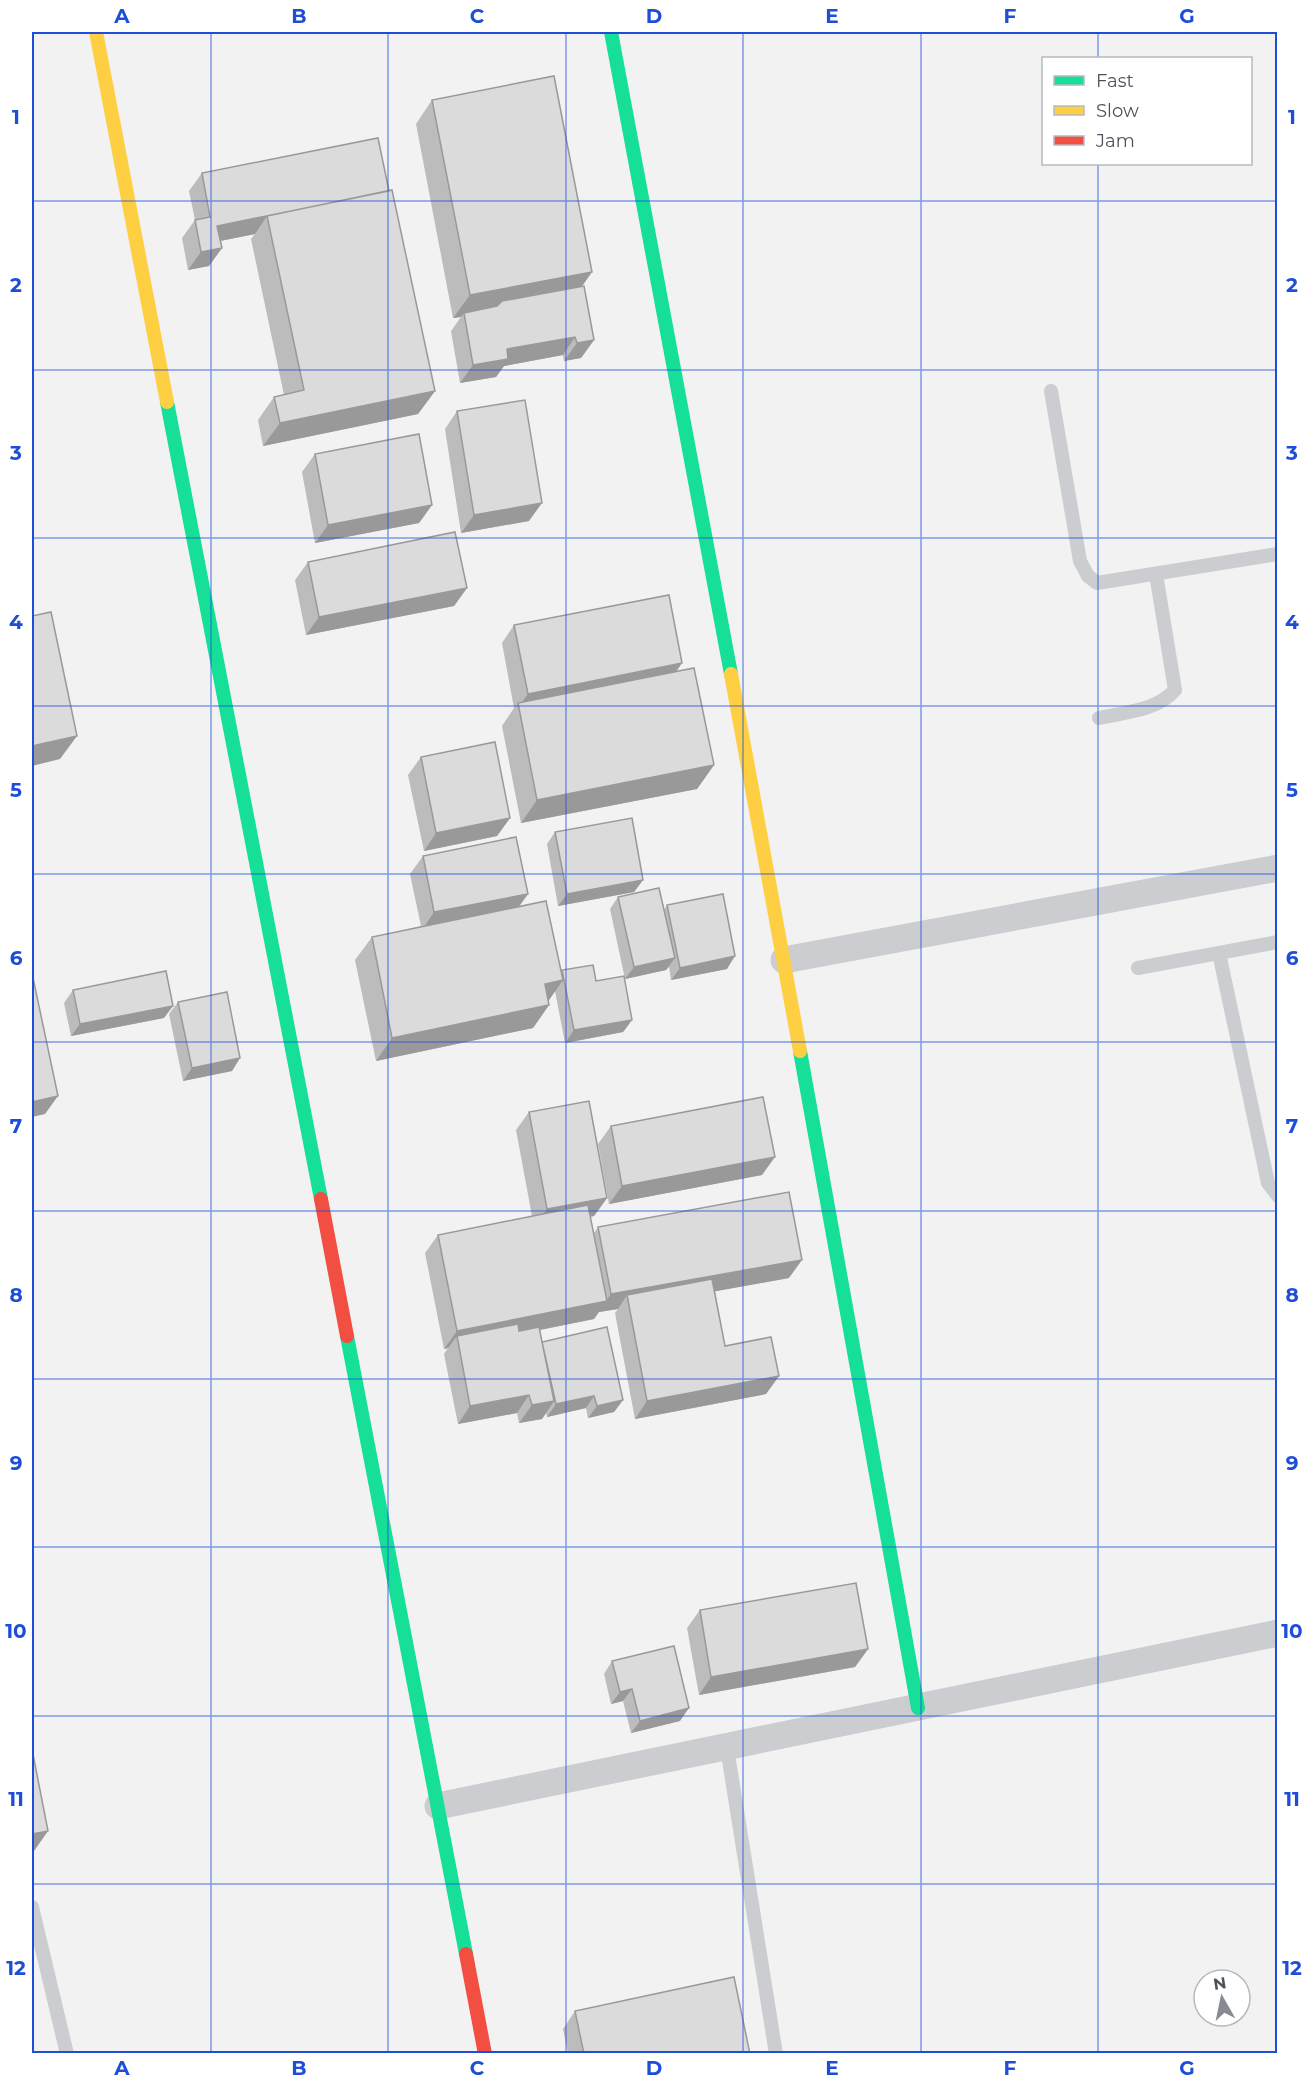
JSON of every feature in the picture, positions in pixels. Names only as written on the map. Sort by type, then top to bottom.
[{"type":"street","points":[[96,32],[485,2054]]},
{"type":"street","points":[[611,32],[784,960],[918,1708]]},
{"type":"street","points":[[784,960],[1278,867]]},
{"type":"street","points":[[438,1806],[1278,1633]]},
{"type":"lane","points":[[1051,391],[1080,561],[1088,576],[1097,584],[1278,554]]},
{"type":"lane","points":[[1099,718],[1148,708],[1166,700],[1175,690],[1156,574]]},
{"type":"lane","points":[[1138,968],[1278,942]]},
{"type":"lane","points":[[1219,953],[1268,1183],[1278,1196]]},
{"type":"lane","points":[[727,1748],[776,2054]]},
{"type":"lane","points":[[32,1907],[68,2054]]},
{"type":"building","points":[[554,76],[592,272],[470,295],[432,100]]},
{"type":"building","points":[[378,138],[389,191],[217,226],[222,248],[201,252],[195,220],[210,217],[202,173]]},
{"type":"building","points":[[392,190],[435,391],[280,423],[274,397],[304,390],[267,216]]},
{"type":"building","points":[[584,286],[594,340],[577,343],[575,337],[507,349],[508,359],[473,365],[464,313],[497,306],[502,301]]},
{"type":"building","points":[[525,400],[542,503],[474,515],[457,411]]},
{"type":"building","points":[[419,434],[432,505],[328,525],[315,454]]},
{"type":"building","points":[[455,532],[467,588],[319,617],[308,562]]},
{"type":"building","points":[[669,595],[682,663],[528,694],[514,625]]},
{"type":"building","points":[[51,612],[77,736],[32,746],[32,616]]},
{"type":"building","points":[[694,668],[714,765],[537,800],[518,703]]},
{"type":"building","points":[[495,742],[510,818],[436,833],[421,757]]},
{"type":"building","points":[[632,818],[643,880],[567,894],[555,832]]},
{"type":"building","points":[[516,837],[528,894],[434,912],[423,856]]},
{"type":"building","points":[[659,888],[675,958],[634,967],[618,897]]},
{"type":"building","points":[[723,894],[735,956],[680,968],[667,905]]},
{"type":"building","points":[[546,901],[563,980],[545,984],[549,1005],[392,1038],[372,937]]},
{"type":"building","points":[[593,965],[596,981],[624,976],[632,1020],[574,1030],[562,970]]},
{"type":"building","points":[[166,971],[173,1006],[80,1024],[73,990]]},
{"type":"building","points":[[32,973],[58,1096],[32,1102]]},
{"type":"building","points":[[227,992],[240,1058],[192,1068],[178,1002]]},
{"type":"building","points":[[763,1097],[775,1157],[622,1186],[611,1126]]},
{"type":"building","points":[[589,1101],[607,1198],[547,1209],[529,1112]]},
{"type":"building","points":[[789,1192],[802,1260],[611,1294],[598,1227]]},
{"type":"building","points":[[588,1205],[607,1301],[457,1331],[438,1235]]},
{"type":"building","points":[[712,1279],[725,1346],[771,1337],[779,1376],[647,1401],[627,1295]]},
{"type":"building","points":[[518,1324],[519,1331],[539,1327],[554,1401],[532,1405],[529,1395],[470,1406],[457,1336]]},
{"type":"building","points":[[607,1327],[623,1400],[597,1406],[594,1396],[556,1404],[542,1342]]},
{"type":"building","points":[[856,1583],[868,1649],[711,1677],[700,1610]]},
{"type":"building","points":[[674,1646],[689,1708],[640,1721],[632,1689],[620,1692],[612,1661]]},
{"type":"building","points":[[32,1749],[48,1831],[32,1834]]},
{"type":"building","points":[[734,1977],[750,2054],[584,2054],[575,2011]]},
{"type":"traffic: fast","points":[[611,32],[731,674]]},
{"type":"traffic: fast","points":[[167,402],[321,1199]]},
{"type":"traffic: fast","points":[[800,1051],[918,1708]]},
{"type":"traffic: fast","points":[[347,1336],[466,1954]]},
{"type":"traffic: slow","points":[[96,32],[167,402]]},
{"type":"traffic: slow","points":[[731,674],[800,1051]]},
{"type":"traffic: jam","points":[[321,1199],[347,1336]]},
{"type":"traffic: jam","points":[[466,1954],[485,2054]]}]
